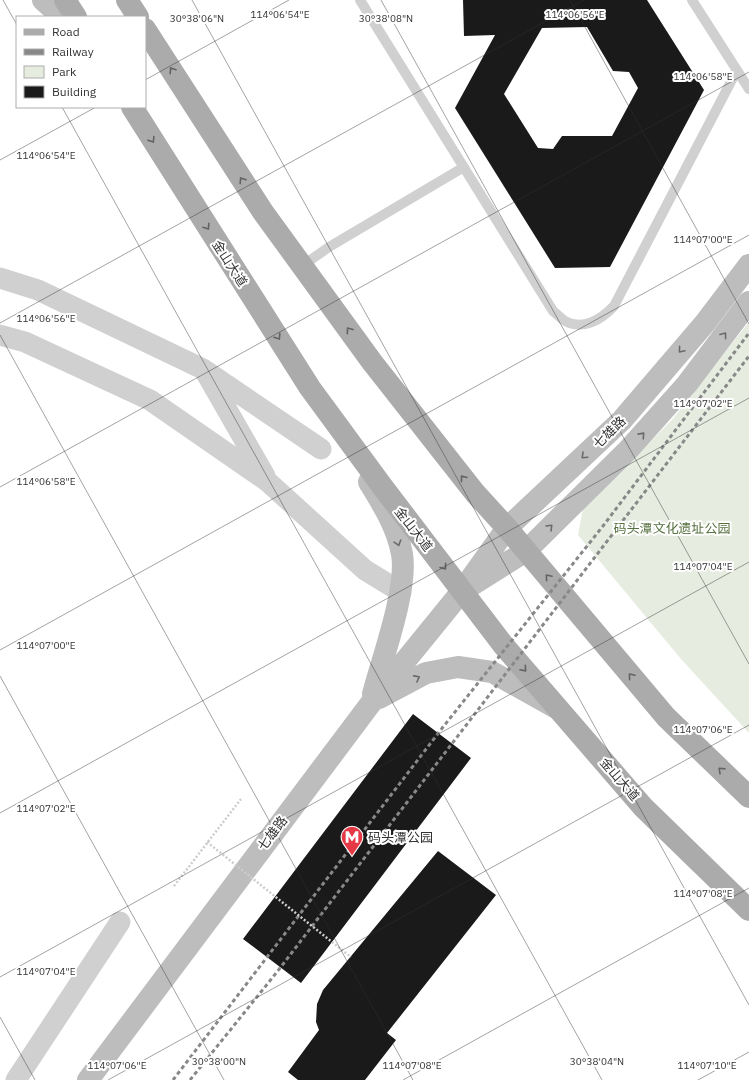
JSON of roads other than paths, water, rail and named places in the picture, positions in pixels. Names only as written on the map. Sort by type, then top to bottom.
[{"type":"main road","points":[[65,0],[75,16]]},
{"type":"main road","points":[[127,0],[137,16]]},
{"type":"main road","points":[[146,30],[263,212],[372,362],[475,493],[507,528],[666,717],[749,797]]},
{"type":"main road","name":"金山大道","points":[[133,108],[310,388],[382,486],[504,646],[643,806],[749,910]]},
{"type":"street","points":[[43,0],[61,16]]},
{"type":"street","name":"七雄路","points":[[88,1080],[370,703],[462,591],[507,528],[622,420],[705,323],[749,265]]},
{"type":"street","points":[[0,278],[38,290],[203,369],[321,449]]},
{"type":"street","name":"七雄路","points":[[462,591],[526,551],[628,450],[687,384],[749,302]]},
{"type":"street","points":[[0,335],[25,342],[150,400],[268,480],[366,570],[401,592]]},
{"type":"street","points":[[203,369],[268,480]]},
{"type":"street","points":[[310,388],[391,518],[402,555],[401,592],[370,703]]},
{"type":"street","points":[[370,703],[426,673],[458,667],[492,672],[560,710]]},
{"type":"street","points":[[16,1080],[120,922]]},
{"type":"lane","points":[[360,0],[553,311],[565,322],[585,325],[604,317],[614,306],[736,72]]},
{"type":"lane","points":[[692,0],[736,72],[749,89]]},
{"type":"lane","points":[[302,266],[329,247],[464,167]]},
{"type":"railway","points":[[173,1080],[443,727],[603,526],[749,333]]},
{"type":"railway","points":[[190,1080],[277,972],[749,356]]},
{"type":"place","name":"码头潭公园","points":[[352,856]]},
{"type":"park label","name":"码头潭文化遗址公园","points":[[672,528]]}]
